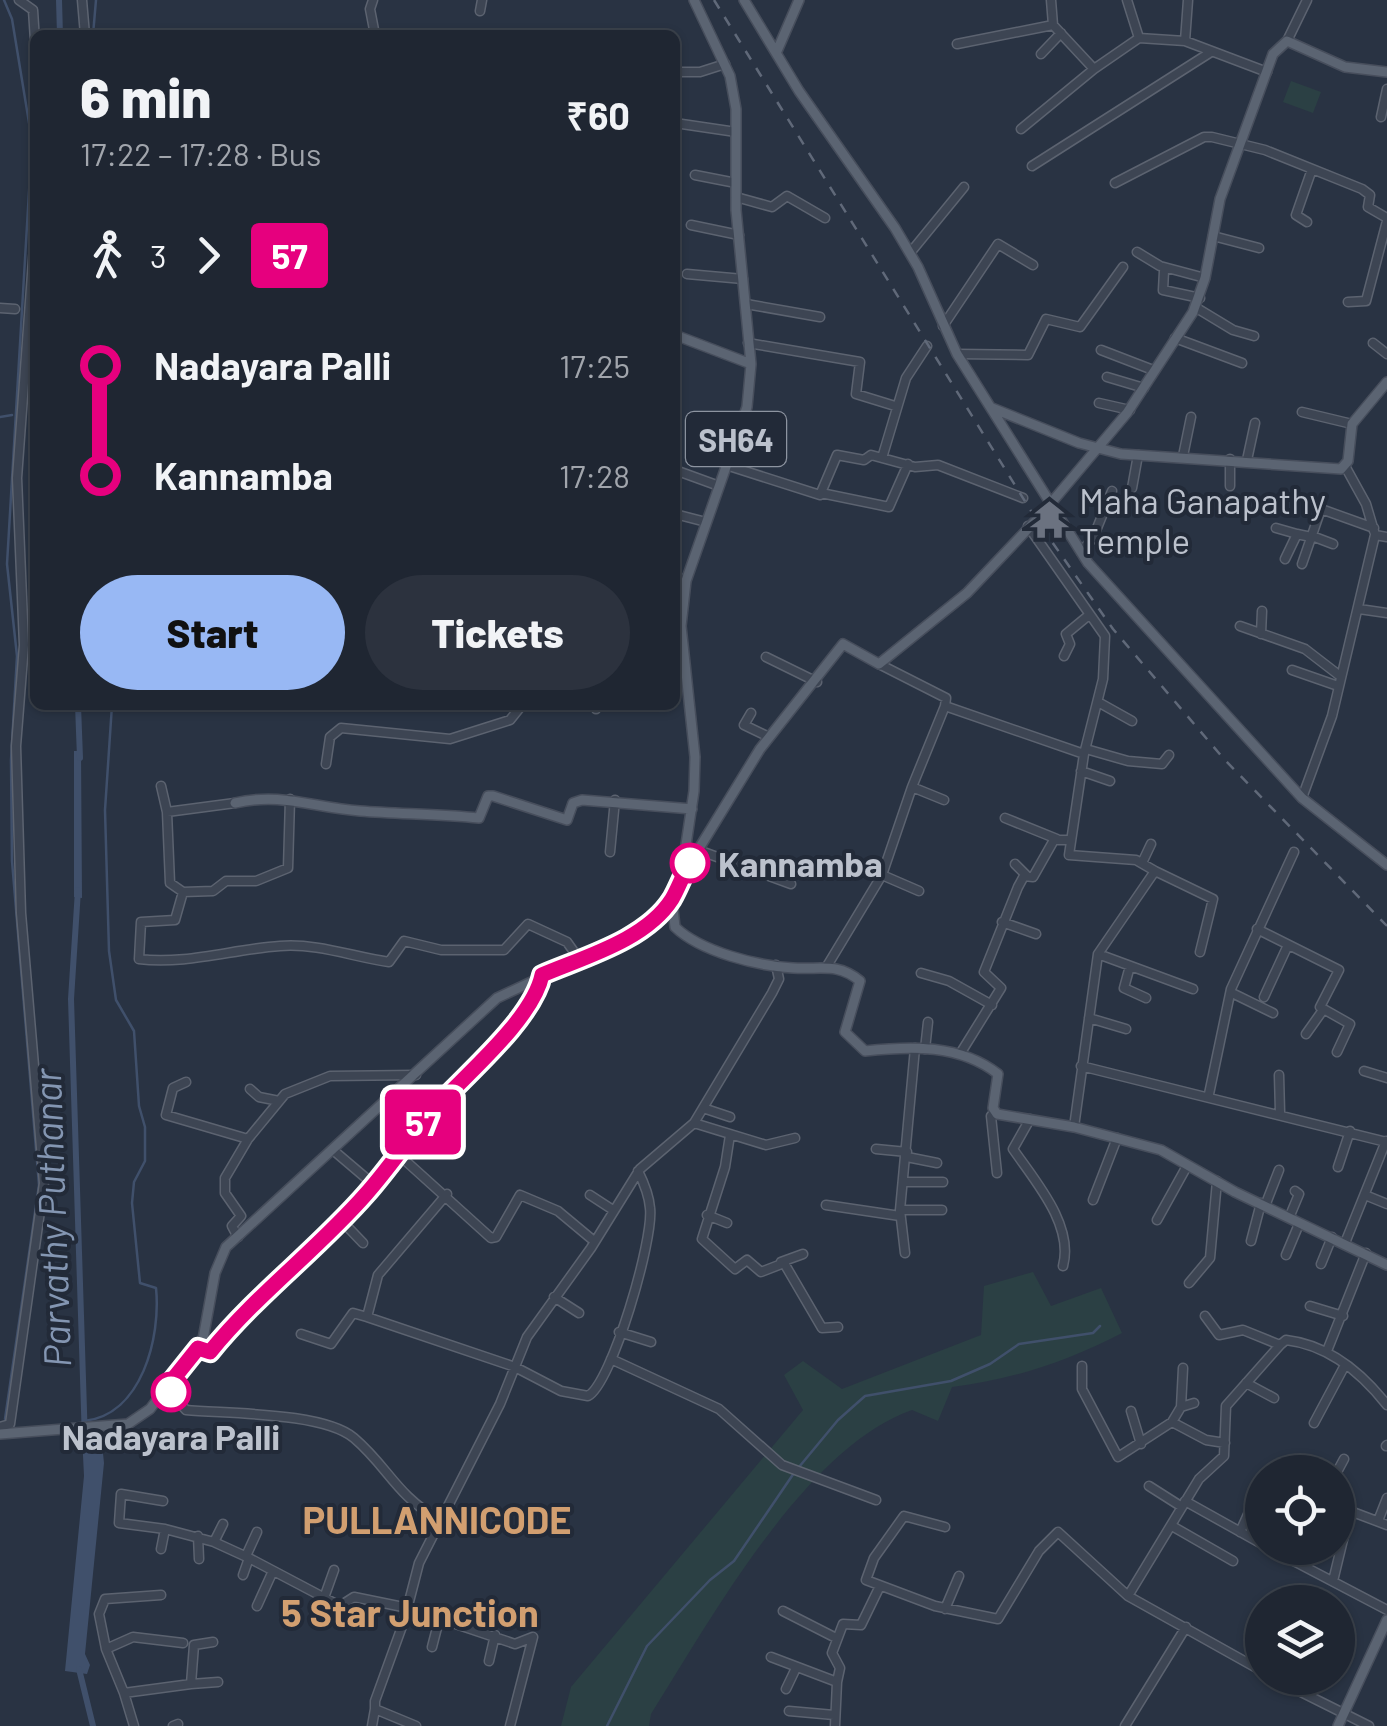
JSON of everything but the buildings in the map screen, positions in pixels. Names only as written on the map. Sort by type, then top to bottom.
[{"type":"main road","name":"SH64","points":[[0,1431],[98,1428],[138,1418],[198,1348],[220,1258],[238,1236],[497,998],[630,936],[672,899],[681,878],[696,757],[680,670],[686,581],[747,408],[751,364],[736,198],[736,109],[725,64],[694,0]]},
{"type":"main road","points":[[744,0],[910,253],[958,354],[1081,552],[1116,599],[1302,798],[1387,865]]},
{"type":"main road","points":[[777,52],[799,0]]},
{"type":"main road","points":[[681,878],[769,738],[844,644],[878,664],[967,593],[1130,410],[1198,302],[1220,199],[1273,54],[1287,41],[1346,67],[1387,72]]},
{"type":"main road","points":[[680,338],[751,364]]},
{"type":"main road","points":[[990,408],[1099,449],[1345,466],[1352,424],[1387,382]]},
{"type":"main road","points":[[235,803],[290,798],[360,811],[409,810],[479,818],[488,796],[492,796],[567,820],[573,803],[615,800],[692,809]]},
{"type":"main road","points":[[672,899],[675,928],[726,952],[776,964],[847,970],[860,980],[845,1032],[865,1051],[920,1049],[960,1054],[998,1074],[995,1112],[1074,1126],[1161,1150],[1299,1224],[1332,1236],[1387,1265]]},
{"type":"main road","points":[[1338,1726],[1387,1620]]},
{"type":"street","points":[[19,0],[28,0]]},
{"type":"street","points":[[19,0],[32,10],[34,30]]},
{"type":"street","points":[[82,0],[85,30]]},
{"type":"street","points":[[371,0],[374,30]]},
{"type":"street","points":[[480,11],[482,0]]},
{"type":"street","points":[[1051,0],[1053,25],[1094,68]]},
{"type":"street","points":[[1126,0],[1138,38]]},
{"type":"street","points":[[1185,42],[1188,0]]},
{"type":"street","points":[[1287,41],[1307,0]]},
{"type":"street","points":[[957,44],[1053,25]]},
{"type":"street","points":[[1041,54],[1061,33]]},
{"type":"street","points":[[1021,129],[1094,68],[1138,38],[1185,42],[1267,72]]},
{"type":"street","points":[[1032,166],[1211,52]]},
{"type":"street","points":[[680,72],[700,72],[725,64]]},
{"type":"street","points":[[1381,117],[1387,90]]},
{"type":"street","points":[[680,124],[736,132]]},
{"type":"street","points":[[1116,183],[1204,137],[1240,143],[1362,189],[1370,195],[1368,207],[1387,220],[1366,302],[1348,302]]},
{"type":"street","points":[[1306,222],[1296,215],[1311,172]]},
{"type":"street","points":[[694,175],[736,183]]},
{"type":"street","points":[[910,253],[964,187]]},
{"type":"street","points":[[736,198],[772,206],[787,196],[825,218]]},
{"type":"street","points":[[691,225],[740,235]]},
{"type":"street","points":[[1213,236],[1259,248]]},
{"type":"street","points":[[943,326],[998,244],[1034,266]]},
{"type":"street","points":[[1137,252],[1160,266],[1204,278]]},
{"type":"street","points":[[958,354],[1028,355],[1046,319],[1080,327],[1123,267]]},
{"type":"street","points":[[1164,271],[1164,290],[1198,302],[1224,326],[1254,336]]},
{"type":"street","points":[[687,274],[743,279]]},
{"type":"street","points":[[0,1431],[10,1424],[44,1183],[21,913],[16,746],[24,645],[17,478],[30,301]]},
{"type":"street","points":[[746,304],[820,317]]},
{"type":"street","points":[[0,308],[14,309]]},
{"type":"street","points":[[1176,338],[1242,363]]},
{"type":"street","points":[[748,343],[860,362],[856,394],[895,406]]},
{"type":"street","points":[[1372,343],[1387,354]]},
{"type":"street","points":[[882,458],[909,370],[927,346]]},
{"type":"street","points":[[1101,350],[1153,370]]},
{"type":"street","points":[[1107,377],[1144,388]]},
{"type":"street","points":[[1099,403],[1130,410]]},
{"type":"street","points":[[1302,412],[1352,424]]},
{"type":"street","points":[[1184,456],[1191,418]]},
{"type":"street","points":[[1247,460],[1255,422]]},
{"type":"street","points":[[1132,488],[1138,454]]},
{"type":"street","points":[[822,493],[837,455],[882,458],[926,468],[938,465],[1023,498]]},
{"type":"street","points":[[1230,459],[1230,486]]},
{"type":"street","points":[[726,465],[822,493],[889,507],[908,464]]},
{"type":"street","points":[[1302,798],[1332,716],[1374,532],[1345,466]]},
{"type":"street","points":[[680,472],[719,486]]},
{"type":"street","points":[[1081,552],[1093,538],[1112,491]]},
{"type":"street","points":[[1302,564],[1316,512],[1324,508],[1387,537]]},
{"type":"street","points":[[680,515],[706,522]]},
{"type":"street","points":[[1028,526],[1105,636],[1098,702],[1069,840],[1073,858],[1142,863],[1212,899],[1200,952]]},
{"type":"street","points":[[1276,528],[1334,544]]},
{"type":"street","points":[[1285,559],[1297,534]]},
{"type":"street","points":[[680,578],[686,581]]},
{"type":"street","points":[[1359,610],[1387,612]]},
{"type":"street","points":[[1261,634],[1262,611]]},
{"type":"street","points":[[1064,656],[1070,644],[1066,634],[1089,615]]},
{"type":"street","points":[[1240,626],[1314,654],[1340,676]]},
{"type":"street","points":[[766,657],[817,682]]},
{"type":"street","points":[[826,966],[882,875],[945,706],[946,698],[878,664]]},
{"type":"street","points":[[1292,670],[1338,686]]},
{"type":"street","points":[[1098,702],[1132,721]]},
{"type":"street","points":[[945,706],[1085,751],[1146,764],[1162,764],[1170,754]]},
{"type":"street","points":[[326,764],[330,737],[341,728],[450,740],[510,720],[518,710]]},
{"type":"street","points":[[751,713],[744,725],[769,738]]},
{"type":"street","points":[[1081,771],[1110,781]]},
{"type":"street","points":[[161,786],[168,812],[170,882],[183,892],[216,891],[226,881],[256,881],[288,868],[290,798]]},
{"type":"street","points":[[912,787],[944,800]]},
{"type":"street","points":[[610,852],[615,800]]},
{"type":"street","points":[[168,812],[235,803]]},
{"type":"street","points":[[1005,818],[1069,840]]},
{"type":"street","points":[[1026,875],[1034,877],[1057,838]]},
{"type":"street","points":[[1142,863],[1151,844]]},
{"type":"street","points":[[698,850],[791,884]]},
{"type":"street","points":[[1209,1094],[1232,993],[1294,852]]},
{"type":"street","points":[[1016,864],[1041,885]]},
{"type":"street","points":[[1074,1126],[1098,954],[1155,872]]},
{"type":"street","points":[[882,875],[919,891]]},
{"type":"street","points":[[960,1054],[1001,988],[984,972],[1002,922],[1026,875]]},
{"type":"street","points":[[183,892],[175,920],[140,923],[138,959],[163,961],[278,946],[315,946],[390,962],[398,943],[404,941],[441,950],[504,950],[528,924],[566,942],[579,959]]},
{"type":"street","points":[[1002,922],[1036,934]]},
{"type":"street","points":[[1257,929],[1339,970],[1320,1007],[1350,1024],[1337,1052]]},
{"type":"street","points":[[1264,997],[1288,945]]},
{"type":"street","points":[[1098,954],[1192,989]]},
{"type":"street","points":[[372,1726],[419,1563],[438,1519],[474,1460],[527,1336],[638,1171],[694,1123],[772,993],[779,979],[776,964]]},
{"type":"street","points":[[1130,966],[1124,988],[1146,998]]},
{"type":"street","points":[[921,973],[949,981],[992,1005]]},
{"type":"street","points":[[198,1348],[210,1352],[242,1312],[374,1184],[503,1036],[539,988],[542,975]]},
{"type":"street","points":[[1232,993],[1273,1014]]},
{"type":"street","points":[[1306,1034],[1324,1010]]},
{"type":"street","points":[[1089,1018],[1126,1029]]},
{"type":"street","points":[[905,1253],[900,1213],[903,1182],[920,1049],[928,1022]]},
{"type":"street","points":[[1081,1066],[1386,1140],[1345,1243]]},
{"type":"street","points":[[1364,1071],[1387,1078]]},
{"type":"street","points":[[238,1236],[232,1226],[242,1216],[224,1186],[248,1139],[284,1094],[330,1076],[416,1075]]},
{"type":"street","points":[[1279,1075],[1280,1112]]},
{"type":"street","points":[[186,1082],[173,1088],[166,1116],[248,1139]]},
{"type":"street","points":[[250,1090],[279,1101]]},
{"type":"street","points":[[703,1108],[730,1117]]},
{"type":"street","points":[[995,1112],[991,1116],[997,1173]]},
{"type":"street","points":[[1030,1119],[1012,1150],[1051,1206],[1065,1243],[1064,1266]]},
{"type":"street","points":[[694,1123],[766,1145],[795,1138]]},
{"type":"street","points":[[1338,1167],[1350,1131]]},
{"type":"street","points":[[730,1135],[720,1186],[702,1239],[733,1268],[748,1260],[761,1272],[803,1254]]},
{"type":"street","points":[[1093,1200],[1117,1138]]},
{"type":"street","points":[[876,1148],[936,1163]]},
{"type":"street","points":[[333,1150],[374,1184]]},
{"type":"street","points":[[398,1154],[447,1194],[490,1238],[496,1236],[520,1195],[558,1210],[594,1241]]},
{"type":"street","points":[[1156,1220],[1187,1166]]},
{"type":"street","points":[[1251,1241],[1279,1170]]},
{"type":"street","points":[[301,1334],[331,1344],[354,1312],[515,1367],[561,1390],[588,1396],[595,1393],[612,1360],[619,1332],[643,1275],[651,1210],[638,1171]]},
{"type":"street","points":[[1189,1283],[1210,1258],[1217,1181]]},
{"type":"street","points":[[903,1182],[943,1182]]},
{"type":"street","points":[[1288,1218],[1299,1194],[1295,1191]]},
{"type":"street","points":[[366,1318],[378,1275],[447,1194]]},
{"type":"street","points":[[590,1195],[613,1210]]},
{"type":"street","points":[[1365,1195],[1387,1204]]},
{"type":"street","points":[[826,1205],[900,1213],[942,1210]]},
{"type":"street","points":[[707,1215],[728,1223]]},
{"type":"street","points":[[340,1219],[362,1243]]},
{"type":"street","points":[[1286,1256],[1299,1224]]},
{"type":"street","points":[[1321,1264],[1332,1236]]},
{"type":"street","points":[[1327,1351],[1366,1253]]},
{"type":"street","points":[[781,1262],[822,1328],[838,1328]]},
{"type":"street","points":[[554,1297],[579,1314]]},
{"type":"street","points":[[1310,1306],[1343,1316]]},
{"type":"street","points":[[1205,1316],[1219,1336],[1243,1330],[1280,1346]]},
{"type":"street","points":[[619,1332],[651,1342]]},
{"type":"street","points":[[1128,1596],[1205,1471],[1224,1456],[1226,1406],[1286,1340],[1327,1351],[1362,1374],[1387,1405]]},
{"type":"street","points":[[612,1360],[719,1409],[782,1465],[876,1500]]},
{"type":"street","points":[[1314,1423],[1344,1364]]},
{"type":"street","points":[[1082,1366],[1082,1389],[1117,1456],[1141,1444],[1182,1407],[1194,1403]]},
{"type":"street","points":[[1182,1407],[1183,1368]]},
{"type":"street","points":[[1246,1383],[1274,1398]]},
{"type":"street","points":[[166,1388],[186,1410],[328,1424],[353,1438],[410,1503],[438,1519]]},
{"type":"street","points":[[1165,1407],[1172,1420],[1206,1440],[1225,1443]]},
{"type":"street","points":[[1131,1410],[1141,1444]]},
{"type":"street","points":[[1149,1486],[1245,1535]]},
{"type":"street","points":[[163,1501],[121,1494],[117,1504],[119,1523],[165,1529],[214,1542],[340,1606],[354,1597],[408,1608],[522,1644],[532,1637],[510,1726]]},
{"type":"street","points":[[1355,1512],[1382,1523],[1387,1498]]},
{"type":"street","points":[[945,1527],[904,1516],[896,1522],[866,1580],[879,1588],[945,1609],[998,1619],[1023,1575],[1058,1532],[1128,1596],[1245,1661]]},
{"type":"street","points":[[1240,1532],[1245,1521]]},
{"type":"street","points":[[214,1542],[222,1524]]},
{"type":"street","points":[[1172,1526],[1234,1561]]},
{"type":"street","points":[[161,1549],[165,1529]]},
{"type":"street","points":[[242,1574],[257,1532]]},
{"type":"street","points":[[198,1536],[199,1559]]},
{"type":"street","points":[[1301,1565],[1387,1610]]},
{"type":"street","points":[[1332,1582],[1335,1565]]},
{"type":"street","points":[[292,1582],[297,1568]]},
{"type":"street","points":[[324,1598],[334,1570]]},
{"type":"street","points":[[257,1606],[272,1574]]},
{"type":"street","points":[[945,1609],[958,1576]]},
{"type":"street","points":[[835,1726],[840,1668],[832,1653],[836,1638],[843,1624],[861,1624],[879,1588]]},
{"type":"street","points":[[134,1726],[106,1648],[99,1614],[104,1599],[162,1595]]},
{"type":"street","points":[[783,1610],[836,1638]]},
{"type":"street","points":[[432,1647],[439,1620]]},
{"type":"street","points":[[1124,1726],[1186,1627]]},
{"type":"street","points":[[489,1661],[495,1635]]},
{"type":"street","points":[[106,1648],[133,1638],[183,1643]]},
{"type":"street","points":[[191,1684],[194,1646],[197,1641],[212,1642]]},
{"type":"street","points":[[771,1656],[837,1682]]},
{"type":"street","points":[[786,1689],[796,1668]]},
{"type":"street","points":[[124,1693],[218,1682]]},
{"type":"street","points":[[1310,1695],[1369,1726]]},
{"type":"street","points":[[375,1709],[416,1726]]},
{"type":"street","points":[[789,1711],[834,1715]]},
{"type":"green space","points":[[1291,81],[1321,92],[1313,113],[1283,102]]},
{"type":"green space","points":[[1033,1272],[1051,1306],[1101,1288],[1122,1333],[1039,1368],[952,1387],[938,1421],[912,1410],[872,1430],[834,1460],[764,1541],[651,1714],[649,1726],[561,1726],[571,1687],[803,1410],[784,1375],[803,1361],[842,1389],[981,1335],[984,1286]]},
{"type":"water","points":[[74,751],[81,751],[82,898],[74,897]]},
{"type":"water","points":[[101,1434],[104,1463],[85,1654],[90,1665],[87,1674],[65,1671],[84,1476],[82,1435]]},
{"type":"waterway","points":[[4,0],[12,19],[30,129]]},
{"type":"waterway","name":"Parvathy Puthanar","points":[[59,0],[60,30]]},
{"type":"waterway","points":[[93,30],[96,0]]},
{"type":"waterway","points":[[5,1419],[39,1185],[12,861],[11,760],[17,656],[7,564],[30,175]]},
{"type":"waterway","points":[[0,417],[12,415]]},
{"type":"waterway","name":"Parvathy Puthanar","points":[[78,710],[80,758]]},
{"type":"waterway","points":[[84,1421],[104,1416],[134,1389],[151,1350],[157,1308],[156,1288],[140,1283],[132,1203],[134,1182],[145,1161],[134,1031],[116,1000],[109,951],[105,810],[112,710]]},
{"type":"waterway","name":"Parvathy Puthanar","points":[[78,890],[71,999],[85,1442]]},
{"type":"waterway","points":[[799,1467],[838,1420],[865,1396],[951,1381],[990,1364],[1019,1344],[1093,1333],[1100,1326]]},
{"type":"waterway","points":[[607,1726],[647,1646],[710,1580],[734,1561],[794,1473]]},
{"type":"waterway","name":"Parvathy Puthanar","points":[[79,1669],[93,1726]]},
{"type":"railway","points":[[714,0],[1036,519],[1113,629],[1224,759],[1387,926]]},
{"type":"bus line","name":"57","points":[[171,1392],[166,1388],[198,1348],[210,1352],[242,1312],[365,1196],[434,1109],[503,1036],[539,988],[542,975],[630,936],[656,917],[672,899],[690,863]]},
{"type":"place","name":"Maha Ganapathy Temple","points":[[1049,520]]},
{"type":"place","name":"Kannamba","points":[[690,863]]},
{"type":"place","name":"Nadayara Palli","points":[[171,1392]]},
{"type":"district","name":"PULLANNICODE","points":[[437,1519]]},
{"type":"district","name":"5 Star Junction","points":[[410,1612]]}]
